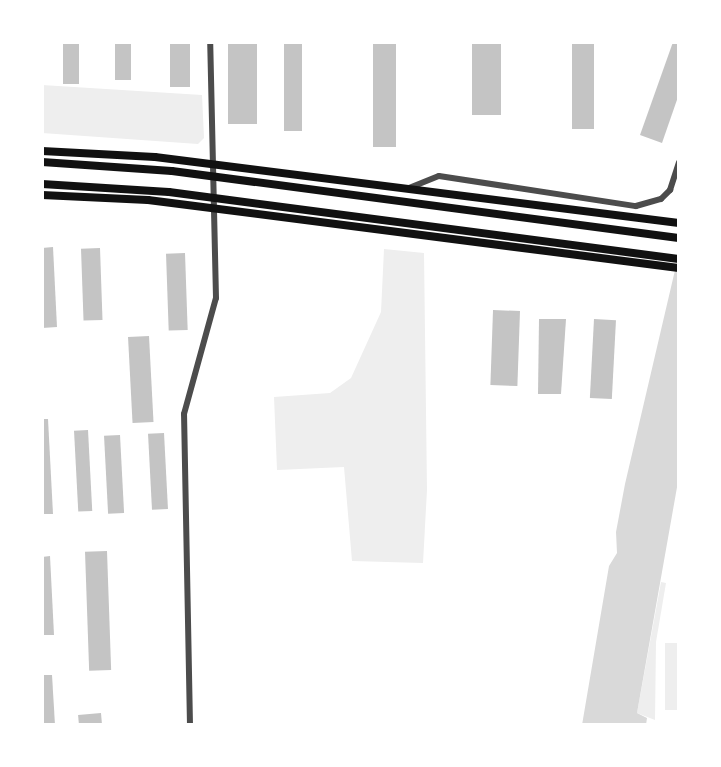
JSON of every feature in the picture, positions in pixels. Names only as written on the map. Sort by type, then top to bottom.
[{"type":"main road","points":[[42,151],[213,164],[677,223]]},
{"type":"main road","points":[[45,162],[172,171],[679,238]]},
{"type":"main road","points":[[42,184],[169,192],[679,259]]},
{"type":"main road","points":[[42,195],[215,208],[679,268]]},
{"type":"street","points":[[190,725],[184,414],[216,298],[210,42]]},
{"type":"street","points":[[406,189],[439,176],[636,206],[661,199],[670,190],[679,162]]},
{"type":"shaded area","points":[[42,85],[202,95],[204,138],[198,144],[42,133]]},
{"type":"shaded area","points":[[384,249],[424,253],[427,490],[423,563],[352,561],[344,467],[277,470],[274,397],[330,393],[351,378],[381,312]]},
{"type":"shaded area","points":[[679,253],[679,476],[637,713],[647,718],[646,725],[582,725],[609,566],[617,553],[616,532],[625,484]]},
{"type":"shaded area","points":[[661,582],[666,583],[656,642],[655,720],[637,713]]},
{"type":"shaded area","points":[[665,643],[679,643],[679,710],[665,710]]},
{"type":"building","points":[[63,42],[79,42],[79,84],[63,84]]},
{"type":"building","points":[[115,42],[131,42],[131,80],[115,80]]},
{"type":"building","points":[[170,42],[190,42],[190,87],[170,87]]},
{"type":"building","points":[[228,42],[257,42],[257,124],[228,124]]},
{"type":"building","points":[[284,42],[302,42],[302,131],[284,131]]},
{"type":"building","points":[[373,42],[396,42],[396,147],[373,147]]},
{"type":"building","points":[[472,42],[501,42],[501,115],[472,115]]},
{"type":"building","points":[[572,42],[594,42],[594,129],[572,129]]},
{"type":"building","points":[[673,42],[679,42],[679,94],[662,143],[640,135]]},
{"type":"building","points":[[53,247],[57,327],[42,328],[42,248]]},
{"type":"building","points":[[100,248],[103,320],[84,321],[81,249]]},
{"type":"building","points":[[185,253],[188,330],[169,331],[166,254]]},
{"type":"building","points":[[493,310],[520,311],[517,386],[490,385]]},
{"type":"building","points":[[539,319],[566,319],[561,394],[538,394]]},
{"type":"building","points":[[594,319],[616,320],[612,399],[590,398]]},
{"type":"building","points":[[149,336],[154,422],[133,423],[128,337]]},
{"type":"building","points":[[42,419],[48,419],[53,514],[42,514]]},
{"type":"building","points":[[88,430],[92,511],[78,512],[74,431]]},
{"type":"building","points":[[164,433],[168,509],[152,510],[148,434]]},
{"type":"building","points":[[120,435],[124,513],[108,514],[104,436]]},
{"type":"building","points":[[107,551],[111,670],[89,671],[85,552]]},
{"type":"building","points":[[50,556],[54,635],[42,635],[42,557]]},
{"type":"building","points":[[42,675],[52,675],[55,725],[42,725]]},
{"type":"building","points":[[101,713],[102,725],[79,725],[78,715]]}]
